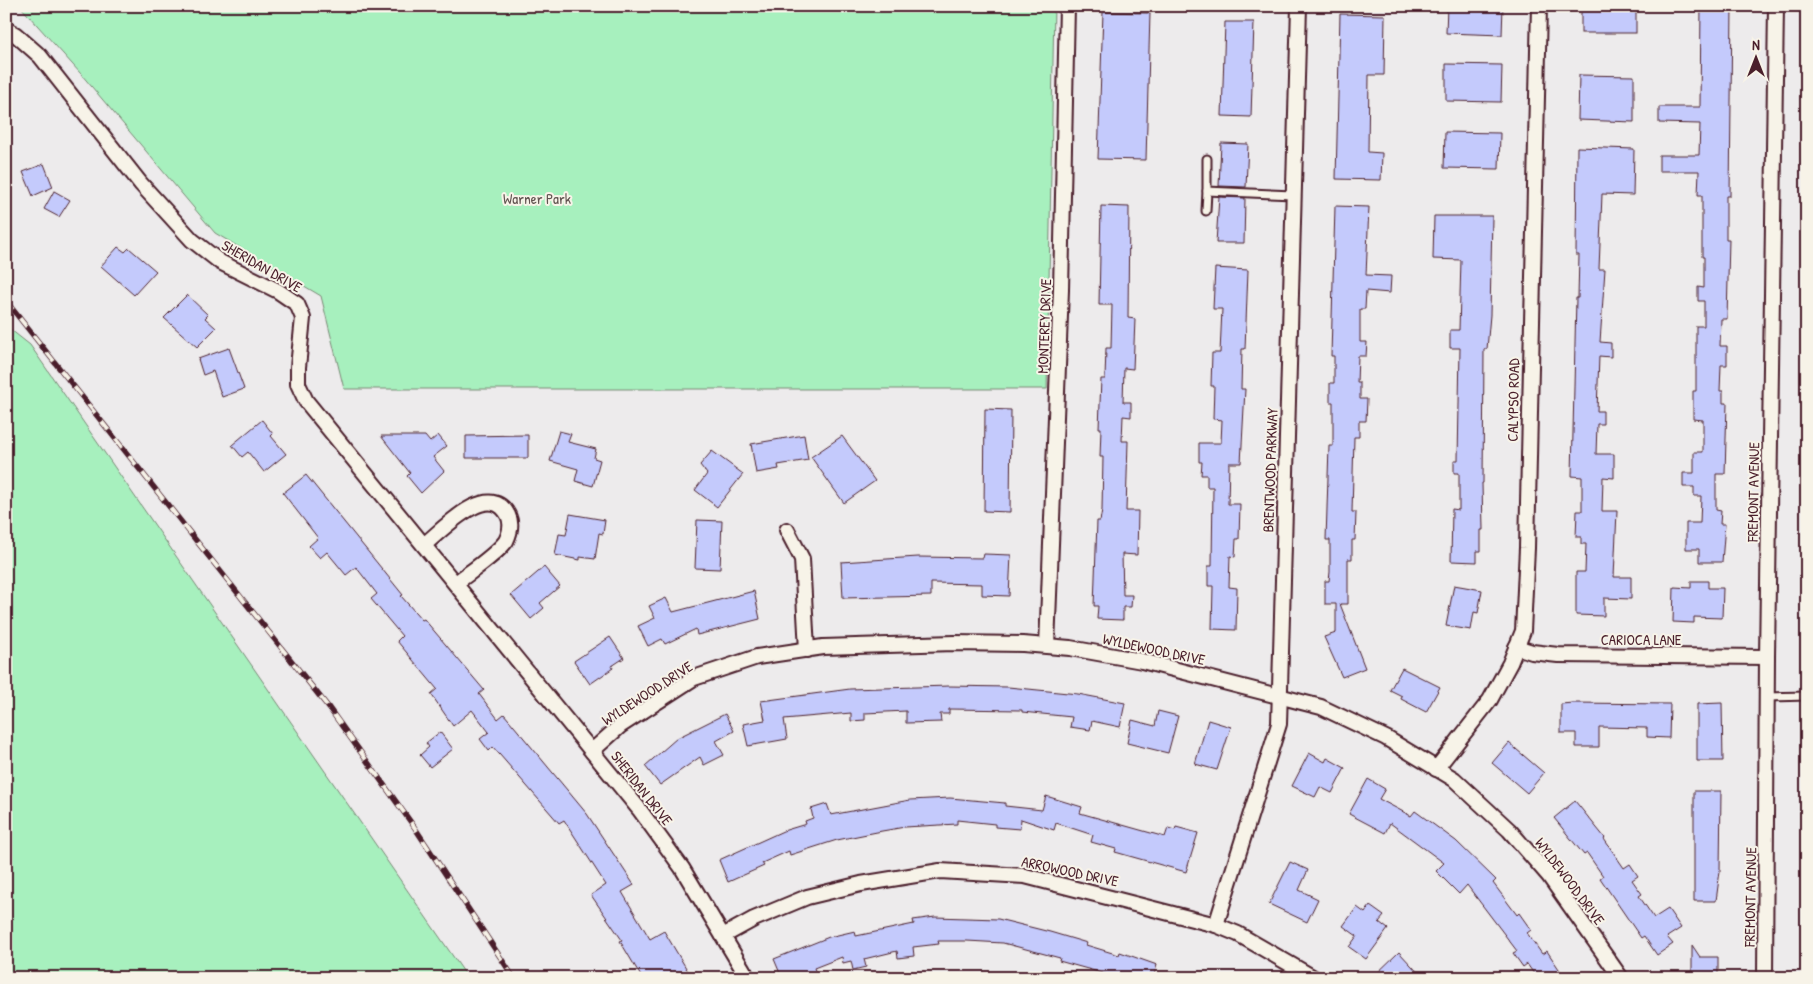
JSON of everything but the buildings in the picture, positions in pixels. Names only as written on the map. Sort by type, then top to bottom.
[{"type":"street","name":"MONTEREY DRIVE","points":[[1047,646],[1061,290],[1067,6]]},
{"type":"street","name":"BRENTWOOD PARKWAY","points":[[1216,925],[1279,724],[1299,6]]},
{"type":"street","name":"CALYPSO ROAD","points":[[1436,769],[1490,700],[1523,631],[1527,548],[1539,6]]},
{"type":"street","name":"FREMONT AVENUE","points":[[1765,978],[1767,657],[1776,6]]},
{"type":"street","name":"SHERIDAN DRIVE","points":[[6,29],[15,34],[40,56],[141,184],[192,240],[220,262],[278,291],[298,304],[303,318],[298,384],[306,401],[639,809],[677,861],[748,978]]},
{"type":"street","points":[[424,545],[476,504],[488,501],[503,509],[510,522],[508,536],[499,548],[456,583]]},
{"type":"street","points":[[787,530],[798,548],[802,559],[807,650]]},
{"type":"street","name":"WYLDEWOOD DRIVE","points":[[592,751],[620,726],[694,678],[757,657],[807,650],[954,642],[1047,646],[1142,661],[1321,707],[1386,738],[1454,780],[1515,837],[1549,876],[1621,978]]},
{"type":"street","name":"CARIOCA LANE","points":[[1516,647],[1532,652],[1558,655],[1767,657]]},
{"type":"street","name":"ARROWOOD DRIVE","points":[[723,936],[754,919],[807,897],[861,884],[940,871],[1025,876],[1216,925],[1238,934],[1314,978]]},
{"type":"lane","points":[[1206,211],[1208,159]]},
{"type":"lane","points":[[1207,191],[1293,195]]},
{"type":"lane","points":[[1767,697],[1807,696]]},
{"type":"green space","name":"Warner Park","points":[[20,6],[1054,6],[1047,389],[344,389],[321,296],[215,233],[81,74]]},
{"type":"green space","points":[[6,326],[30,345],[468,978],[6,978]]},
{"type":"railway","points":[[6,301],[329,708],[415,828],[514,978]]}]
